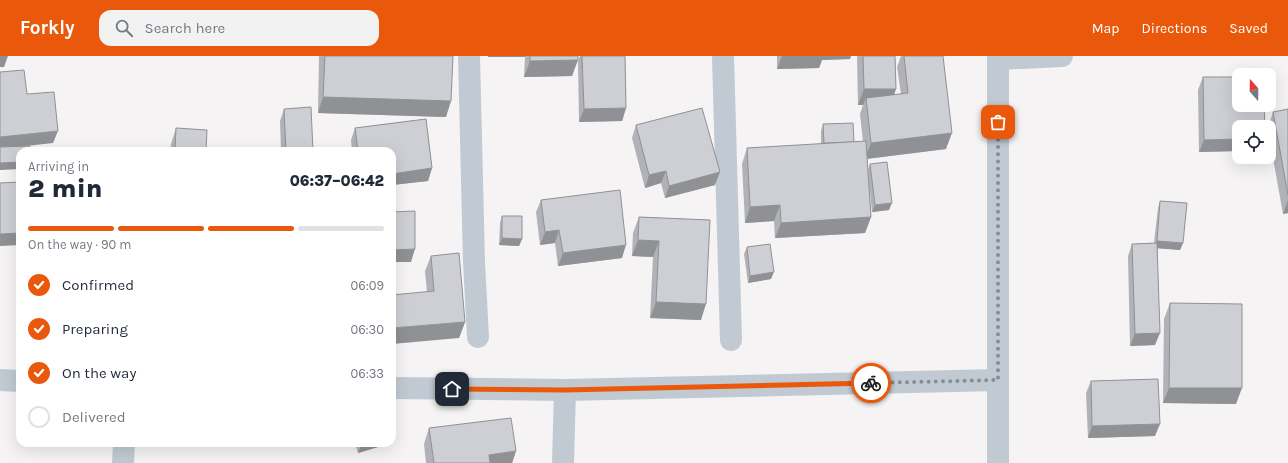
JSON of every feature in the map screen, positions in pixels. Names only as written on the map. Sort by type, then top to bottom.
[{"type":"street","points":[[468,56],[474,262],[478,337]]},
{"type":"street","points":[[723,56],[731,340]]},
{"type":"street","points":[[998,463],[998,57],[1062,56]]},
{"type":"street","points":[[0,380],[16,381]]},
{"type":"street","points":[[396,388],[565,390],[998,380]]},
{"type":"street","points":[[563,463],[565,390]]},
{"type":"street","points":[[124,447],[124,463]]},
{"type":"building","points":[[325,56],[453,56],[451,101],[323,97]]},
{"type":"building","points":[[530,56],[578,56],[578,60],[530,61]]},
{"type":"building","points":[[582,56],[625,56],[626,108],[584,109]]},
{"type":"building","points":[[863,56],[895,56],[896,89],[864,89]]},
{"type":"building","points":[[904,56],[943,56],[952,133],[871,143],[866,98],[908,93]]},
{"type":"building","points":[[24,70],[27,94],[54,92],[58,131],[0,137],[0,72]]},
{"type":"building","points":[[1203,77],[1232,77],[1232,112],[1264,112],[1265,120],[1232,120],[1232,139],[1204,140]]},
{"type":"building","points":[[311,107],[313,147],[286,147],[284,109]]},
{"type":"building","points":[[702,108],[720,172],[669,186],[666,171],[649,175],[636,125]]},
{"type":"building","points":[[1288,109],[1288,195],[1276,129],[1276,120],[1274,120],[1273,112]]},
{"type":"building","points":[[426,119],[432,168],[396,173],[396,147],[357,147],[355,128]]},
{"type":"building","points":[[853,123],[854,142],[824,143],[823,124]]},
{"type":"building","points":[[176,128],[207,130],[206,147],[175,147]]},
{"type":"building","points":[[866,141],[871,217],[781,223],[780,205],[750,207],[747,148]]},
{"type":"building","points":[[30,146],[16,147],[16,162],[0,163],[0,147]]},
{"type":"building","points":[[887,162],[892,203],[875,205],[870,164]]},
{"type":"building","points":[[16,182],[16,233],[0,234],[0,183]]},
{"type":"building","points":[[620,190],[626,245],[563,253],[559,230],[545,232],[541,200]]},
{"type":"building","points":[[1160,201],[1187,203],[1183,243],[1157,241]]},
{"type":"building","points":[[415,211],[415,249],[396,250],[396,212]]},
{"type":"building","points":[[502,216],[522,216],[522,239],[502,238]]},
{"type":"building","points":[[639,217],[710,220],[706,304],[656,302],[659,241],[638,240]]},
{"type":"building","points":[[1157,243],[1160,333],[1135,334],[1132,244]]},
{"type":"building","points":[[770,244],[774,272],[750,276],[747,247]]},
{"type":"building","points":[[459,253],[465,322],[396,328],[396,295],[434,291],[431,256]]},
{"type":"building","points":[[1170,303],[1242,304],[1242,388],[1169,388]]},
{"type":"building","points":[[1158,379],[1160,424],[1092,426],[1091,381]]},
{"type":"building","points":[[511,418],[516,451],[489,455],[490,463],[434,463],[429,428]]},
{"type":"way so far","points":[[871,383],[998,380],[998,122]]},
{"type":"route","points":[[452,389],[565,390],[871,383]]}]
